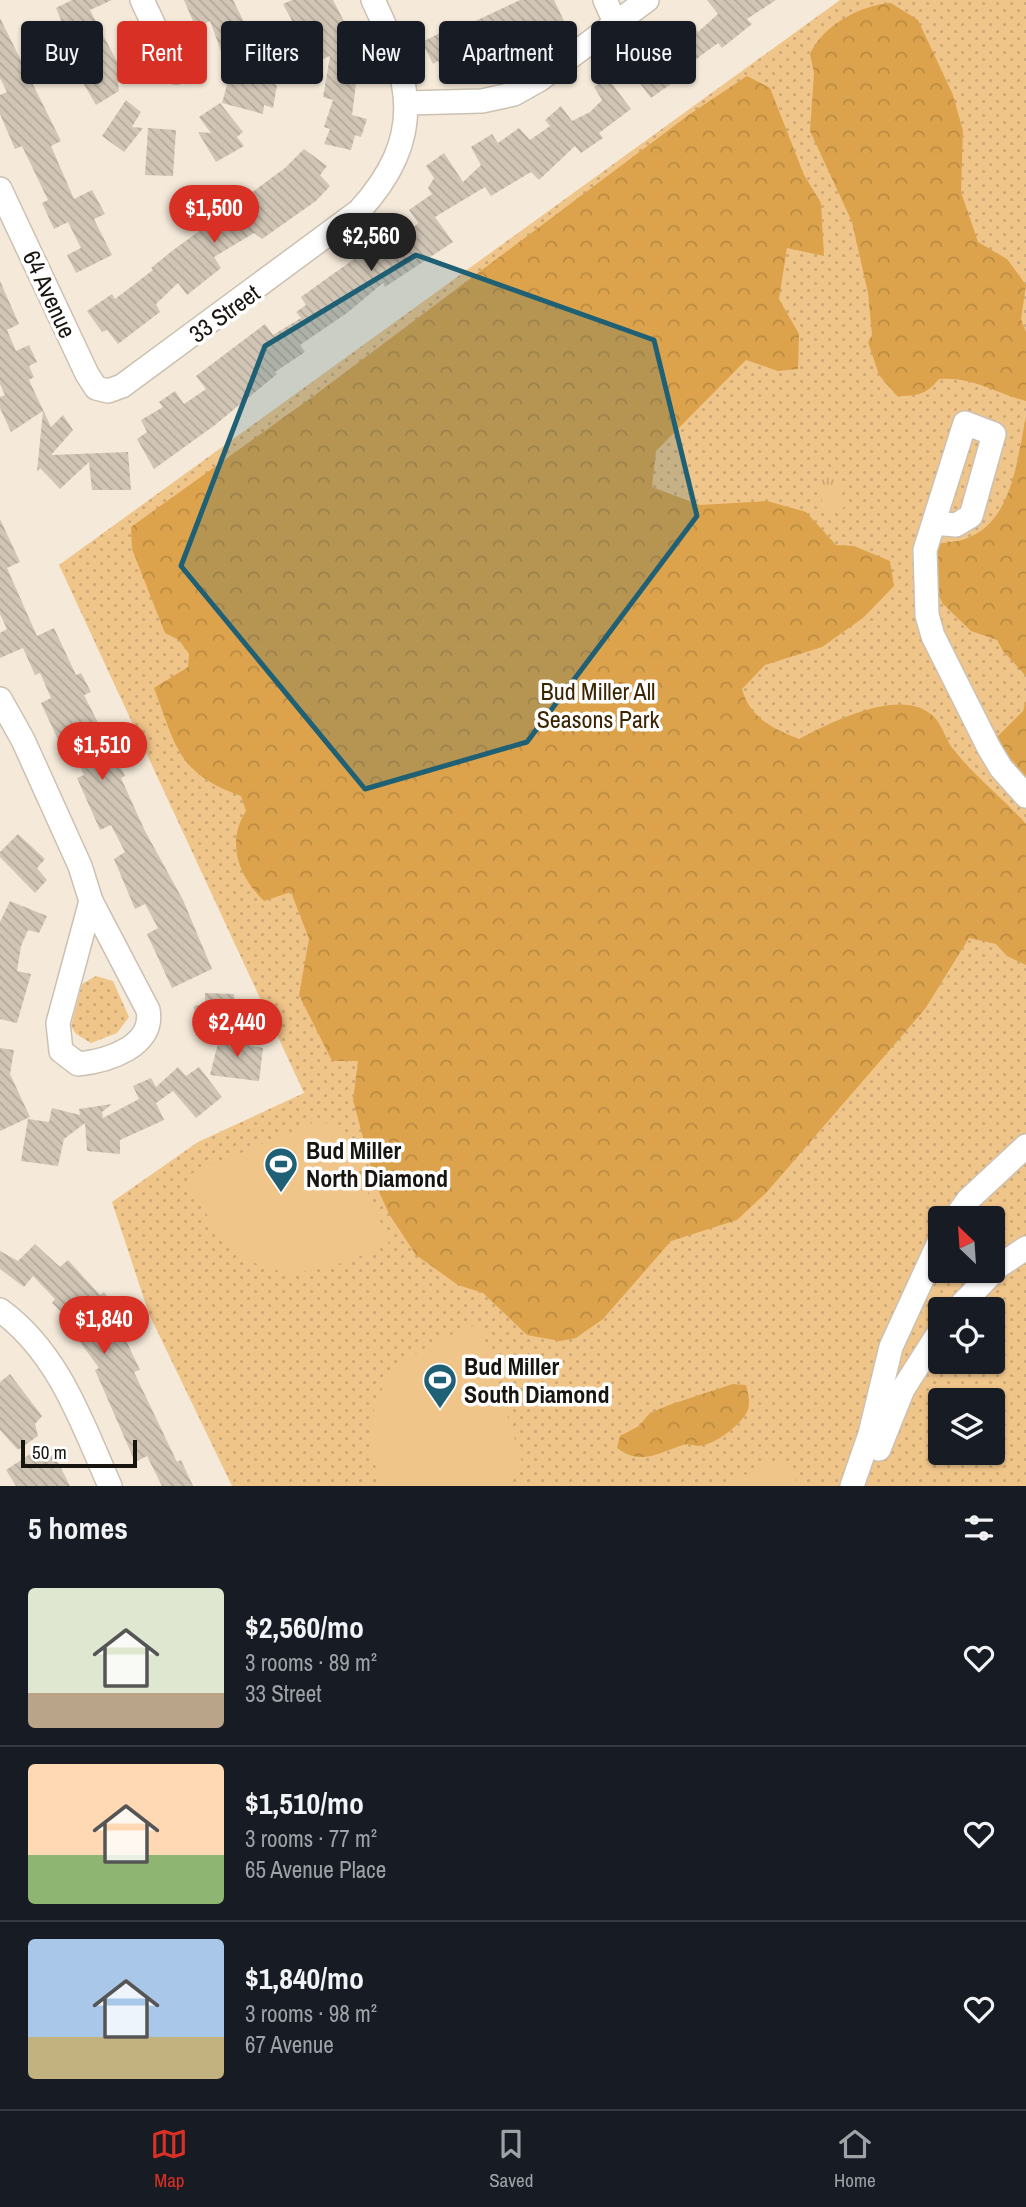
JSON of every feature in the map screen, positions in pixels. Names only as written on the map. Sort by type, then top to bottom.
[{"type":"street","points":[[142,0],[152,21]]},
{"type":"street","name":"33 Street","points":[[108,391],[136,379],[359,211],[377,191],[390,168],[404,132],[407,103],[403,70],[373,0]]},
{"type":"street","points":[[605,0],[615,21]]},
{"type":"street","points":[[616,21],[647,0]]},
{"type":"street","points":[[407,103],[482,101],[514,94],[539,80],[591,40]]},
{"type":"street","name":"64 Avenue","points":[[0,189],[87,374],[96,388],[108,391]]},
{"type":"street","points":[[934,523],[925,550],[924,572],[927,615],[933,636],[989,748],[1001,768],[1026,796]]},
{"type":"street","points":[[0,699],[23,740],[80,866],[90,901],[148,1010],[150,1022],[147,1033],[134,1044],[102,1060],[78,1063],[67,1059],[61,1051],[58,1023],[90,901]]},
{"type":"street","points":[[964,1206],[1026,1146]]},
{"type":"street","points":[[969,1297],[999,1266],[1026,1248]]},
{"type":"street","points":[[852,1486],[870,1434],[891,1347],[928,1266]]},
{"type":"street","points":[[0,1310],[35,1342],[52,1365],[110,1486]]},
{"type":"street","points":[[868,1486],[882,1439],[903,1389],[928,1350]]},
{"type":"highlighted area","points":[[416,255],[654,340],[697,516],[527,742],[365,789],[181,566],[265,346]]},
{"type":"green space","name":"Bud Miller All Seasons Park","points":[[840,0],[1026,0],[1026,1486],[232,1486],[149,1314],[112,1202],[198,1142],[304,1093],[59,565]]},
{"type":"green space","points":[[891,3],[918,20],[953,95],[963,131],[961,192],[978,242],[1007,259],[1026,285],[1021,319],[1026,332],[1026,401],[973,383],[951,379],[939,379],[921,393],[897,396],[879,375],[868,342],[872,335],[868,293],[852,222],[810,131],[814,73],[810,54],[824,34],[844,18],[868,8]]},
{"type":"green space","points":[[747,76],[770,88],[804,175],[821,203],[824,256],[787,248],[779,299],[799,334],[798,369],[778,371],[746,360],[656,451],[652,487],[700,505],[767,501],[806,512],[836,545],[854,546],[890,561],[894,586],[863,618],[822,647],[765,665],[742,689],[756,715],[771,726],[799,739],[847,716],[887,705],[922,708],[935,718],[962,760],[1026,824],[1026,965],[1007,956],[996,944],[969,938],[925,1009],[766,1193],[737,1220],[671,1241],[603,1319],[576,1338],[560,1341],[527,1335],[483,1293],[458,1285],[416,1255],[389,1214],[375,1183],[353,1100],[358,1061],[332,1061],[299,995],[309,939],[291,892],[264,901],[247,881],[236,847],[240,823],[246,811],[241,796],[204,778],[191,767],[174,742],[154,688],[188,667],[189,654],[179,640],[165,633],[132,549],[131,527],[315,395],[690,114]]},
{"type":"green space","points":[[1026,417],[1026,676],[1003,651],[997,640],[971,631],[943,604],[936,590],[938,544],[962,540],[981,531],[994,519],[1003,504],[1015,469]]},
{"type":"green space","points":[[840,475],[844,508],[823,510],[819,478]]},
{"type":"green space","points":[[1026,700],[1026,777],[995,739],[1023,711]]},
{"type":"green space","points":[[96,976],[113,981],[129,1017],[117,1033],[91,1043],[76,1034],[71,1026],[82,984]]},
{"type":"green space","name":"Bud Miller North Diamond","points":[[319,1120],[341,1129],[389,1243],[321,1269],[292,1272],[267,1268],[245,1257],[224,1238],[186,1176]]},
{"type":"green space","name":"Bud Miller South Diamond","points":[[478,1324],[522,1462],[512,1483],[501,1486],[381,1486],[373,1454],[372,1426],[376,1402],[387,1381],[403,1364],[424,1349]]},
{"type":"green space","points":[[733,1384],[746,1385],[748,1409],[739,1423],[719,1438],[705,1445],[685,1444],[642,1457],[617,1448],[620,1436],[639,1426],[650,1413]]},
{"type":"green space","points":[[784,1456],[798,1486],[722,1486]]},
{"type":"building","points":[[72,0],[112,0],[90,10],[96,21],[61,21],[56,8]]},
{"type":"building","points":[[184,0],[233,0],[244,21],[221,21],[221,51],[210,21],[193,21]]},
{"type":"building","points":[[292,0],[333,0],[344,21],[337,21],[337,84],[356,84],[352,115],[367,119],[361,137],[355,135],[351,150],[324,144],[330,129],[324,127],[333,100],[323,97],[330,56],[323,59],[323,21],[292,21],[283,4]]},
{"type":"building","points":[[520,0],[554,0],[564,21],[475,21]]},
{"type":"building","points":[[707,0],[776,0],[747,19],[752,24],[722,48],[718,43],[696,59],[696,29],[698,32],[718,14]]},
{"type":"building","points":[[0,18],[21,60],[21,84],[33,84],[61,141],[51,146],[74,199],[92,190],[105,214],[94,219],[112,255],[76,273],[67,255],[81,248],[68,222],[54,229],[42,203],[48,200],[22,146],[15,149],[0,114],[0,95],[7,92],[0,78]]},
{"type":"building","points":[[439,34],[439,63],[438,61],[433,64],[425,48],[425,40]]},
{"type":"building","points":[[103,35],[117,62],[119,91],[96,105],[84,84],[103,84]]},
{"type":"building","points":[[227,84],[277,85],[273,108],[264,105],[263,114],[222,103]]},
{"type":"building","points":[[598,84],[612,84],[631,109],[599,133],[603,138],[581,153],[575,146],[539,180],[531,172],[491,196],[485,187],[435,217],[453,242],[385,287],[383,283],[347,313],[300,345],[305,352],[275,372],[277,374],[215,425],[154,469],[137,439],[147,432],[141,420],[163,407],[159,402],[175,391],[184,404],[206,389],[196,376],[265,324],[273,335],[301,318],[296,312],[306,305],[301,297],[379,241],[389,257],[416,234],[412,229],[418,223],[409,210],[432,194],[428,188],[434,178],[426,166],[444,153],[463,182],[481,165],[471,147],[492,134],[498,143],[519,128],[530,140],[550,126],[545,120],[561,106],[572,121],[590,112],[602,100],[594,87]]},
{"type":"building","points":[[640,84],[671,84],[651,98]]},
{"type":"building","points":[[126,100],[141,112],[132,127],[143,128],[124,152],[102,136]]},
{"type":"building","points":[[220,103],[243,132],[237,137],[244,146],[216,162],[198,132],[211,133],[199,117]]},
{"type":"building","points":[[148,128],[176,130],[173,176],[145,175]]},
{"type":"building","points":[[304,149],[327,166],[320,175],[330,186],[316,201],[262,239],[254,233],[214,257],[221,268],[187,295],[178,283],[156,304],[160,312],[118,344],[107,330],[102,332],[87,311],[112,294],[115,299],[153,270],[151,268],[172,251],[285,168]]},
{"type":"building","points":[[0,281],[19,324],[7,330],[16,351],[29,345],[37,362],[29,366],[34,377],[29,380],[51,427],[63,415],[73,430],[51,455],[128,452],[131,490],[92,490],[89,462],[60,489],[40,468],[37,472],[43,411],[11,432],[0,408],[0,397],[5,395],[0,384]]},
{"type":"building","points":[[0,519],[20,562],[7,568],[37,636],[54,628],[76,675],[81,673],[91,692],[84,695],[125,776],[121,778],[145,831],[183,900],[212,969],[172,988],[147,934],[158,928],[145,904],[135,909],[114,859],[125,852],[111,825],[100,830],[77,778],[84,775],[73,751],[65,755],[41,703],[51,698],[40,673],[35,675],[23,648],[0,658],[0,633],[7,629],[0,614]]},
{"type":"building","points":[[18,834],[45,859],[37,868],[47,880],[35,893],[0,857],[0,852]]},
{"type":"building","points":[[10,901],[47,916],[39,933],[28,930],[21,946],[17,971],[31,974],[17,1023],[0,1019],[0,922]]},
{"type":"building","points":[[205,993],[234,994],[236,1016],[215,1023],[195,1023],[194,1006],[205,1004]]},
{"type":"building","points":[[220,1035],[247,1040],[248,1045],[263,1048],[259,1081],[210,1075]]},
{"type":"building","points":[[0,1048],[14,1050],[10,1074],[30,1117],[0,1131]]},
{"type":"building","points":[[178,1067],[186,1076],[199,1067],[222,1097],[196,1118],[173,1091],[156,1103],[164,1120],[120,1140],[120,1154],[87,1151],[85,1123],[64,1139],[58,1166],[21,1161],[28,1119],[49,1122],[52,1108],[80,1115],[79,1109],[112,1104],[102,1112],[103,1118],[139,1099],[133,1086],[151,1078],[156,1087]]},
{"type":"building","points":[[35,1244],[60,1267],[68,1260],[100,1295],[104,1292],[128,1325],[121,1330],[140,1370],[134,1372],[177,1462],[181,1460],[193,1486],[162,1486],[147,1456],[135,1462],[95,1370],[99,1368],[74,1334],[79,1329],[52,1303],[55,1299],[33,1276],[24,1287],[0,1269],[0,1251],[18,1261]]},
{"type":"building","points":[[10,1374],[42,1416],[35,1424],[38,1436],[18,1450],[0,1430],[0,1382]]},
{"type":"building","points":[[33,1452],[41,1462],[54,1454],[70,1486],[16,1486],[6,1470]]},
{"type":"place","name":"Bud Miller North Diamond","points":[[281,1194]]},
{"type":"place","name":"Bud Miller South Diamond","points":[[440,1410]]}]
